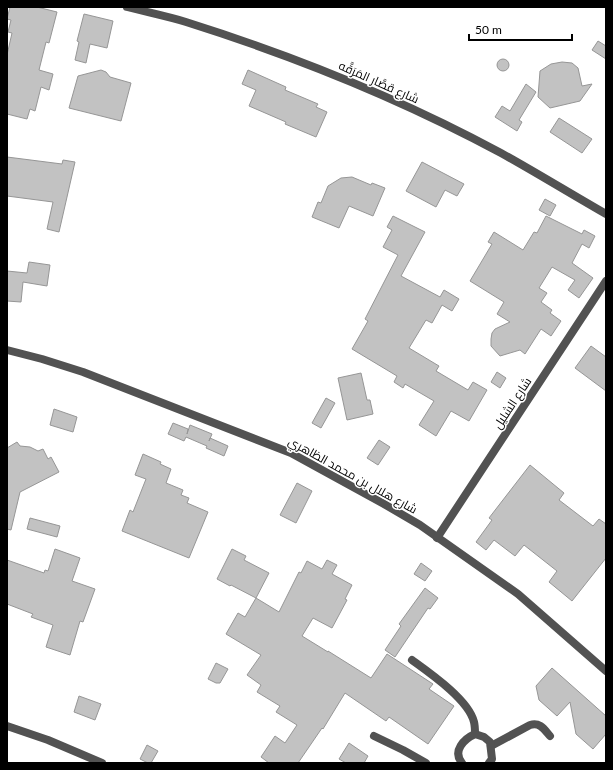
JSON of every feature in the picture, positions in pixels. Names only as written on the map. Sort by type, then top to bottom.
[{"type":"street","name":"شارع قصَّار المَرَقَّه","points":[[127,7],[184,22],[240,40],[356,84],[432,118],[500,153],[606,214]]},
{"type":"street","name":"شارع الشليل","points":[[437,538],[606,281]]},
{"type":"street","name":"شارع هلال بن محمد الظاهري","points":[[7,350],[83,372],[291,453],[420,525],[518,594],[606,671]]},
{"type":"street","points":[[412,660],[443,684],[466,706],[474,721],[475,734]]},
{"type":"street","points":[[490,746],[535,723],[541,726],[550,736]]},
{"type":"street","points":[[7,726],[48,740],[102,763]]},
{"type":"street","points":[[475,734],[490,742],[492,759],[489,763]]},
{"type":"street","points":[[462,763],[460,760],[459,750],[462,742],[475,734]]},
{"type":"street","points":[[374,736],[426,763]]},
{"type":"building","points":[[10,7],[37,7],[57,12],[49,43],[46,42],[39,70],[53,74],[49,90],[41,87],[35,111],[30,109],[27,119],[7,114],[7,55],[12,33],[8,32],[11,20],[7,19]]},
{"type":"building","points":[[84,14],[113,21],[107,48],[90,44],[86,63],[75,60],[79,42],[77,41]]},
{"type":"building","points":[[598,41],[606,46],[606,59],[592,50]]},
{"type":"building","points":[[503,59],[507,61],[509,65],[507,69],[503,71],[499,69],[497,65],[499,61]]},
{"type":"building","points":[[562,62],[572,63],[578,68],[582,86],[592,84],[580,101],[550,108],[538,97],[540,71],[551,64]]},
{"type":"building","points":[[101,70],[106,72],[110,77],[131,83],[121,121],[69,108],[78,76]]},
{"type":"building","points":[[248,70],[286,87],[285,90],[318,104],[316,107],[327,112],[316,137],[285,124],[286,122],[249,106],[256,90],[242,84]]},
{"type":"building","points":[[526,84],[536,92],[519,120],[522,122],[517,131],[495,117],[502,106],[510,111]]},
{"type":"building","points":[[559,118],[592,139],[582,153],[550,132]]},
{"type":"building","points":[[7,157],[62,164],[63,160],[75,162],[59,232],[47,229],[53,202],[7,196]]},
{"type":"building","points":[[422,162],[464,184],[457,196],[445,190],[436,207],[406,191]]},
{"type":"building","points":[[352,177],[371,185],[372,183],[385,188],[373,216],[349,206],[339,228],[312,217],[318,202],[321,203],[328,186],[341,178]]},
{"type":"building","points":[[545,199],[556,205],[550,216],[539,210]]},
{"type":"building","points":[[393,216],[425,232],[401,276],[440,297],[444,290],[459,299],[452,311],[442,305],[432,323],[426,320],[409,348],[439,366],[436,371],[468,390],[473,382],[487,390],[469,421],[451,411],[436,436],[419,425],[434,401],[405,384],[403,388],[394,382],[397,376],[352,349],[368,321],[365,319],[398,255],[383,247],[392,230],[387,227]]},
{"type":"building","points":[[546,216],[582,234],[584,230],[595,236],[589,248],[582,244],[572,263],[593,278],[579,298],[568,290],[575,280],[552,267],[539,288],[547,293],[541,302],[552,310],[550,313],[561,321],[551,336],[541,329],[525,354],[520,350],[500,356],[491,346],[491,339],[492,333],[495,329],[510,322],[497,314],[504,302],[470,281],[492,244],[488,242],[494,232],[523,250],[534,232],[537,233]]},
{"type":"building","points":[[29,262],[50,265],[47,286],[23,282],[21,302],[7,301],[7,271],[27,273]]},
{"type":"building","points":[[591,346],[606,357],[606,391],[575,368]]},
{"type":"building","points":[[497,372],[506,378],[500,388],[491,382]]},
{"type":"building","points":[[361,373],[367,400],[370,400],[373,414],[347,420],[338,378]]},
{"type":"building","points":[[326,398],[335,403],[321,428],[312,423]]},
{"type":"building","points":[[54,409],[77,417],[73,432],[50,425]]},
{"type":"building","points":[[173,423],[188,429],[187,434],[190,425],[212,434],[210,438],[228,446],[224,456],[206,448],[207,446],[186,437],[184,441],[168,434]]},
{"type":"building","points":[[379,440],[390,447],[378,465],[367,458]]},
{"type":"building","points":[[17,442],[20,446],[30,447],[38,451],[43,449],[48,459],[51,457],[59,472],[20,492],[11,530],[7,529],[7,448]]},
{"type":"building","points":[[143,454],[161,462],[160,464],[171,469],[166,483],[183,490],[181,495],[189,498],[187,503],[208,512],[189,558],[122,531],[130,510],[133,512],[146,479],[135,475]]},
{"type":"building","points":[[530,465],[564,493],[559,500],[593,526],[599,519],[606,524],[606,558],[572,601],[549,582],[557,571],[524,545],[515,556],[494,540],[486,550],[476,542],[492,520],[489,518]]},
{"type":"building","points":[[297,483],[312,491],[296,523],[280,515]]},
{"type":"building","points":[[30,518],[60,526],[57,537],[27,529]]},
{"type":"building","points":[[55,549],[80,558],[72,581],[95,589],[83,622],[80,621],[70,655],[46,647],[53,625],[31,617],[33,614],[7,604],[7,560],[44,573],[45,570],[48,571]]},
{"type":"building","points":[[232,549],[246,556],[244,560],[269,573],[256,598],[217,579]]},
{"type":"building","points":[[327,560],[337,565],[332,574],[352,585],[345,599],[347,600],[332,628],[313,618],[302,636],[371,678],[387,654],[433,684],[429,689],[454,706],[428,744],[389,717],[386,721],[345,693],[323,729],[322,728],[298,763],[269,763],[261,757],[275,736],[285,743],[297,725],[276,712],[280,706],[257,692],[261,685],[247,675],[261,655],[226,634],[238,613],[245,617],[256,598],[279,612],[299,572],[301,573],[307,561],[322,569]]},
{"type":"building","points":[[421,563],[432,571],[425,581],[414,574]]},
{"type":"building","points":[[425,588],[438,598],[430,609],[428,608],[395,657],[385,650],[401,626],[399,624]]},
{"type":"building","points":[[216,663],[228,669],[220,683],[216,683],[208,679]]},
{"type":"building","points":[[552,668],[606,716],[606,734],[593,749],[576,734],[570,702],[557,716],[539,700],[536,686]]},
{"type":"building","points":[[79,696],[101,704],[95,720],[74,712]]},
{"type":"building","points":[[349,743],[368,756],[364,763],[346,763],[339,759]]},
{"type":"building","points":[[147,745],[158,751],[151,763],[140,759]]}]
